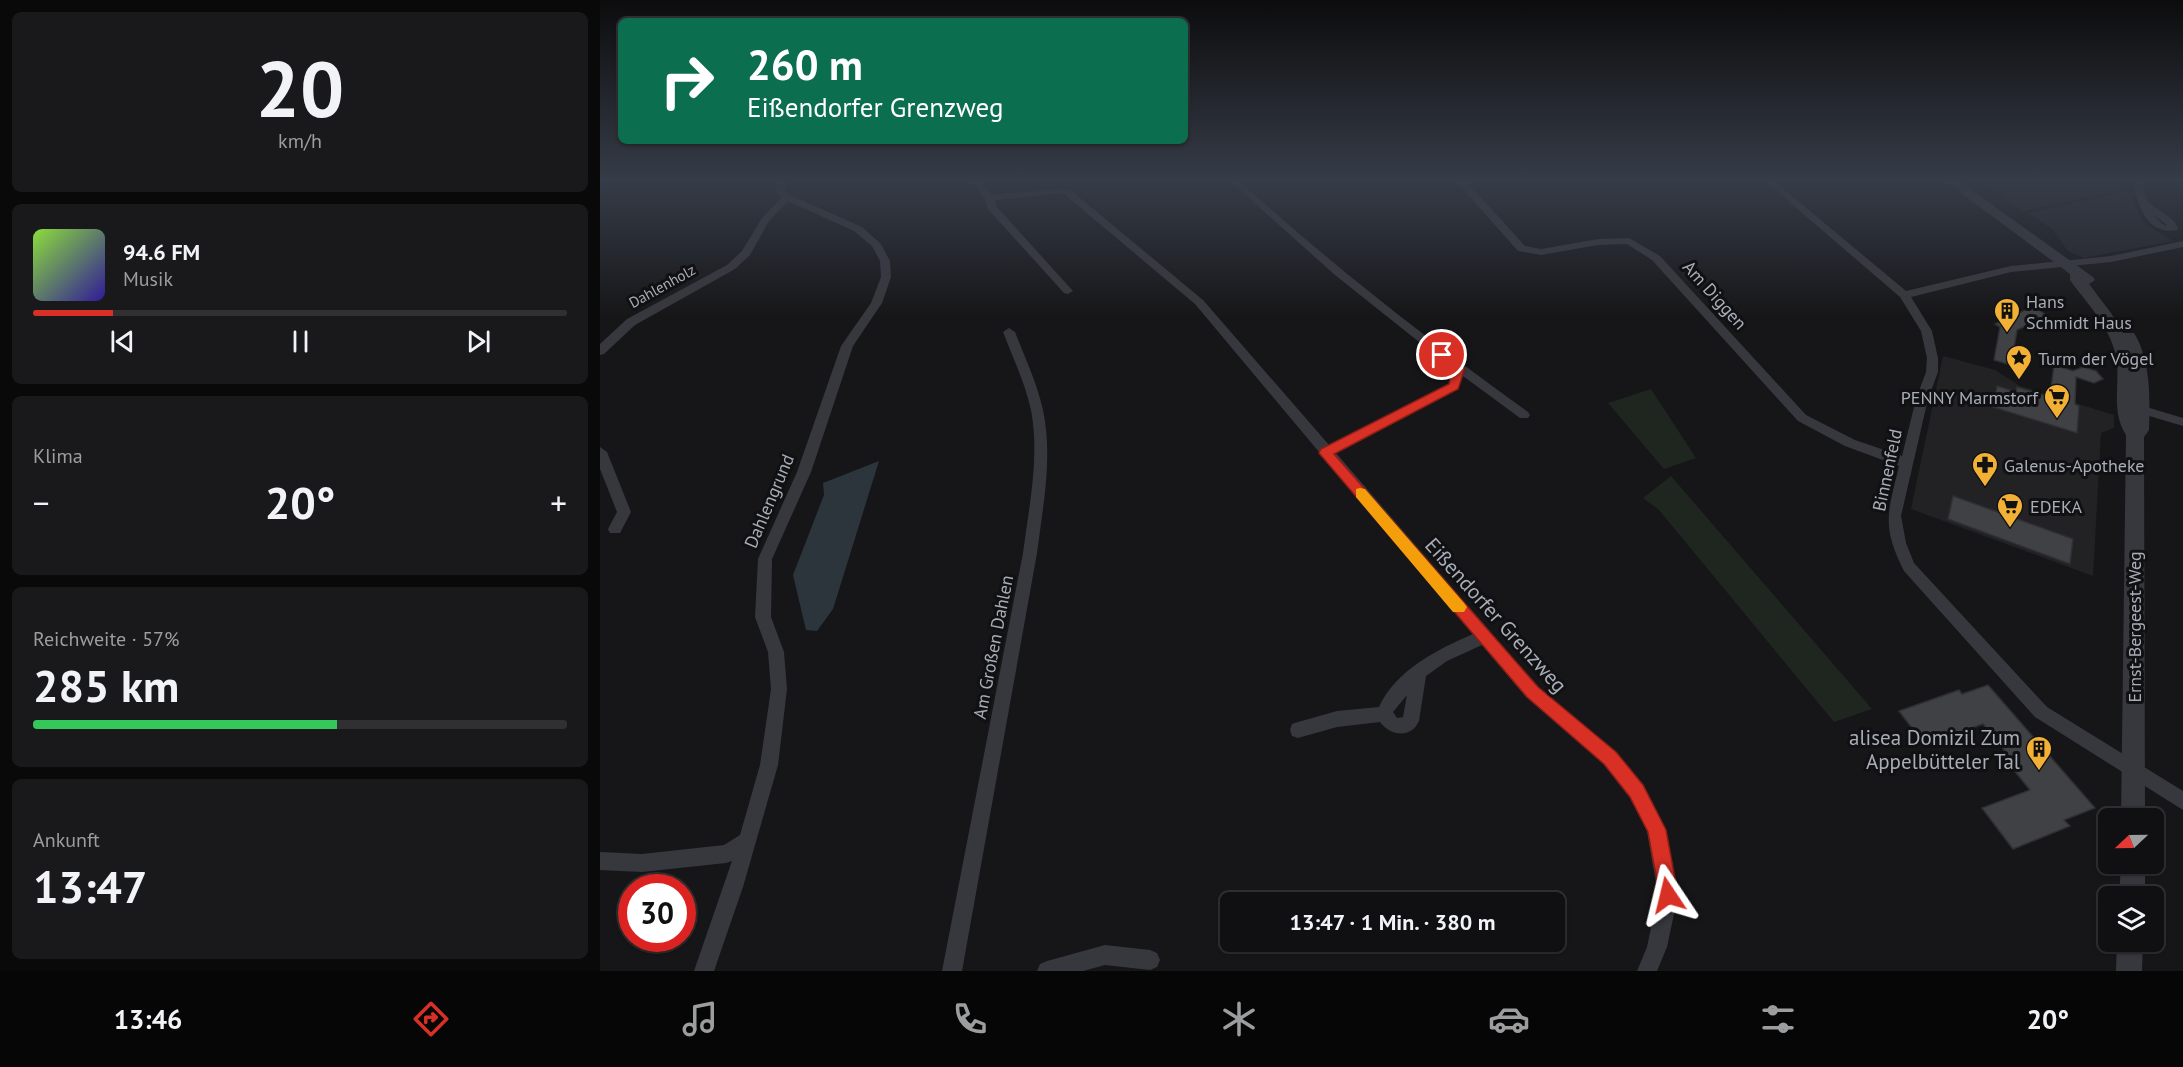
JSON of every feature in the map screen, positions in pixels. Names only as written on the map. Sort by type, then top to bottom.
[{"type":"street","name":"Dahlenholz","points":[[600,351],[631,322],[730,267],[746,253],[761,226]]},
{"type":"street","name":"Dahlengrund","points":[[704,971],[734,888],[769,765],[779,689],[776,652],[763,617],[765,559],[804,472],[847,346],[876,303],[886,277],[885,261],[876,244],[852,226]]},
{"type":"street","points":[[1009,226],[1068,291]]},
{"type":"street","name":"Eißendorfer Grenzweg","points":[[1108,226],[1199,303],[1325,453],[1532,692],[1610,758],[1637,791],[1656,830],[1668,895],[1657,948],[1647,971]]},
{"type":"street","points":[[1284,226],[1323,262],[1459,368],[1524,415]]},
{"type":"street","name":"Am Diggen","points":[[1502,226],[1522,249],[1541,252],[1599,242],[1629,241],[1656,258],[1802,418],[1850,443],[1905,464]]},
{"type":"street","name":"Binnenfeld","points":[[1823,226],[1904,295],[1928,328],[1933,347],[1929,388],[1922,399],[1894,516],[1894,532],[1909,567],[2030,703],[2051,721],[2183,801]]},
{"type":"street","name":"Ernst-Bergeest-Weg","points":[[2013,226],[2071,269],[2110,323],[2121,346],[2134,407],[2127,426],[2135,434],[2133,808]]},
{"type":"street","points":[[1904,295],[2011,269],[2071,269],[2183,244]]},
{"type":"street","name":"Am Großen Dahlen","points":[[952,971],[1030,553],[1038,486],[1039,424],[1030,386],[1009,332]]},
{"type":"street","points":[[1325,453],[1454,386],[1459,368]]},
{"type":"street","points":[[2134,407],[2183,422]]},
{"type":"street","points":[[600,452],[624,512],[615,530]]},
{"type":"street","points":[[1384,714],[1386,706],[1418,674],[1437,659],[1484,637]]},
{"type":"street","points":[[1384,714],[1397,727],[1411,721],[1418,674]]},
{"type":"street","points":[[1298,730],[1337,719],[1384,714]]},
{"type":"street","points":[[600,861],[642,863],[726,854],[746,842]]},
{"type":"street","points":[[2129,971],[2130,952]]},
{"type":"street","points":[[1047,971],[1105,955],[1150,960]]},
{"type":"shaded area","points":[[2048,226],[2150,226],[2173,241],[2084,258],[2068,251]]},
{"type":"shaded area","points":[[1943,356],[1995,370],[2020,386],[2114,415],[2114,428],[2101,433],[2093,576],[1911,509]]},
{"type":"shaded area","points":[[1651,389],[1696,458],[1664,469],[1608,403]]},
{"type":"shaded area","points":[[879,461],[833,609],[817,631],[806,630],[793,575],[824,495],[823,483]]},
{"type":"shaded area","points":[[1671,476],[1872,709],[1834,722],[1659,510],[1643,498]]},
{"type":"building","name":"Hans Schmidt Haus","points":[[2034,306],[2047,316],[2017,330],[2011,365],[1994,360],[2000,327],[1995,324]]},
{"type":"building","name":"PENNY Marmstorf","points":[[2054,365],[2073,371],[2083,367],[2096,371],[2103,379],[2094,383],[2076,377],[2075,404],[2079,406],[2077,433],[1993,407],[1997,386],[2016,392],[2017,387],[2050,397]]},
{"type":"building","name":"EDEKA","points":[[1953,496],[2073,539],[2070,564],[1948,519]]},
{"type":"building","name":"alisea Domizil Zum Appelbütteler Tal","points":[[1988,685],[2095,808],[2064,820],[2070,826],[2013,849],[1982,808],[2030,790],[2000,753],[2005,751],[1983,724],[1925,745],[1899,711],[1959,690],[1962,694]]},
{"type":"slow traffic","points":[[1360,493],[1459,607]]},
{"type":"place","name":"Hans Schmidt Haus","points":[[2007,334]]},
{"type":"place","name":"Turm der Vögel","points":[[2019,381]]},
{"type":"place","name":"PENNY Marmstorf","points":[[2057,420]]},
{"type":"place","name":"Galenus-Apotheke","points":[[1985,488]]},
{"type":"place","name":"EDEKA","points":[[2010,529]]},
{"type":"place","name":"alisea Domizil Zum Appelbütteler Tal","points":[[2039,772]]},
{"type":"route","points":[[1442,355],[1459,368],[1454,386],[1325,453],[1532,692],[1610,758],[1637,791],[1656,830],[1668,895]]}]
